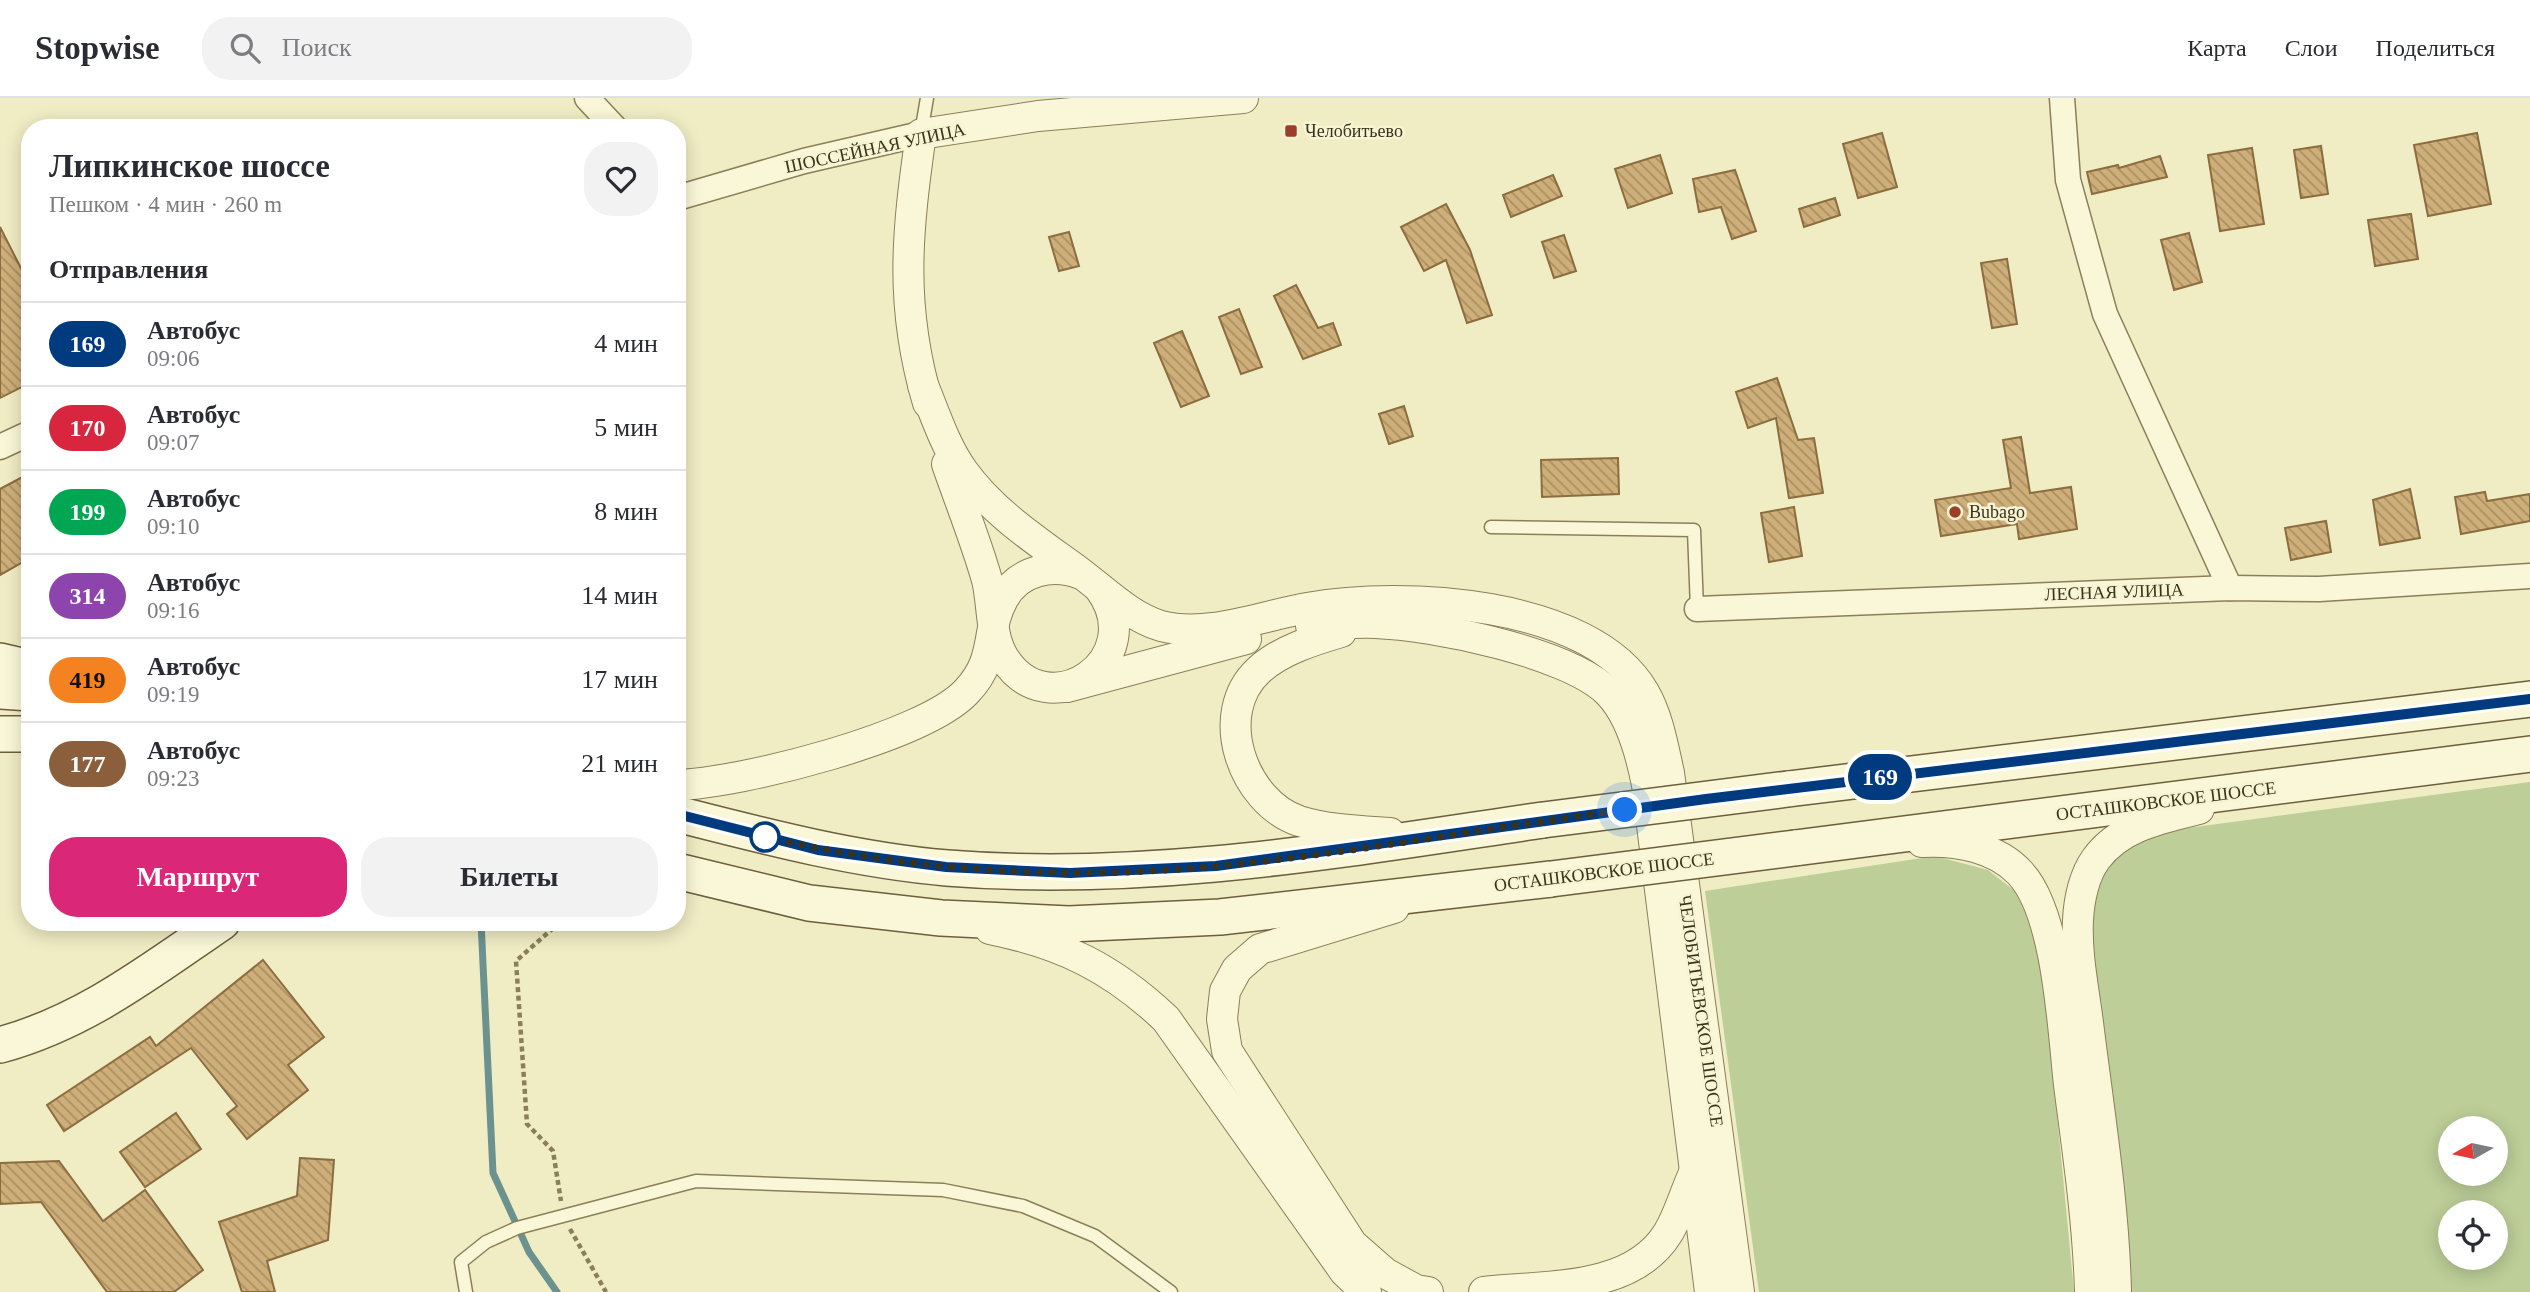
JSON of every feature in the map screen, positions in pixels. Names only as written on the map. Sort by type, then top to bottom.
[{"type":"main road","points":[[0,661],[21,666]]},
{"type":"main road","points":[[0,691],[21,692]]},
{"type":"main road","points":[[686,816],[818,850],[946,867],[1070,873],[1216,866],[1543,820],[2530,699]]},
{"type":"main road","points":[[0,734],[21,734]]},
{"type":"main road","name":"ОСТАШКОВСКОЕ ШОССЕ","points":[[686,874],[808,904],[941,918],[1069,924],[1220,918],[1466,890],[2530,754]]},
{"type":"main road","points":[[0,1045],[32,1036],[92,1010],[209,931]]},
{"type":"street","points":[[587,98],[607,119]]},
{"type":"street","name":"ШОССЕЙНАЯ УЛИЦА","points":[[686,195],[804,161],[921,134],[1063,113],[1243,98]]},
{"type":"street","points":[[2062,98],[2068,180],[2105,314],[2230,588]]},
{"type":"street","name":"ЧЕЛОБИТЬЕВСКОЕ ШОССЕ","points":[[921,134],[909,221],[907,280],[911,331],[923,385],[986,580],[1002,656],[1024,679],[1038,685],[1067,687],[1296,628],[1376,623],[1435,630],[1522,651],[1589,677],[1609,693],[1628,722],[1641,757],[1647,785],[1710,1292]]},
{"type":"street","name":"ЧЕЛОБИТЬЕВСКОЕ ШОССЕ","points":[[923,385],[949,447],[975,487],[1009,519],[1127,609],[1160,625],[1192,630],[1358,601],[1465,605],[1520,615],[1562,629],[1596,645],[1622,665],[1644,692],[1658,724],[1669,773],[1739,1292]]},
{"type":"street","points":[[0,447],[21,437]]},
{"type":"street","name":"ЧЕЛОБИТЬЕВСКОЕ ШОССЕ","points":[[995,631],[1003,598],[1027,575],[1053,568],[1091,580],[1113,615],[1111,649],[1095,672],[1067,687]]},
{"type":"street","name":"ЛЕСНАЯ УЛИЦА","points":[[1697,609],[2230,588],[2319,589],[2530,576]]},
{"type":"street","points":[[1435,630],[1400,627],[1346,630],[1290,651],[1258,671],[1243,693],[1236,722],[1240,756],[1252,784],[1274,807],[1299,821],[1348,830],[1467,831]]},
{"type":"street","points":[[686,784],[759,775],[910,727],[943,710],[966,693],[981,674],[995,631]]},
{"type":"street","points":[[2116,1292],[2107,1178],[2081,965],[2078,920],[2082,888],[2095,860],[2115,839],[2148,822],[2295,784]]},
{"type":"street","points":[[1795,848],[1938,841],[1969,845],[1997,856],[2021,874],[2035,896],[2055,969],[2081,1181],[2090,1292]]},
{"type":"street","points":[[1428,1292],[1416,1290],[1385,1273],[1352,1244],[1227,1051],[1222,1019],[1225,991],[1237,969],[1259,949],[1384,910],[1466,890]]},
{"type":"street","points":[[941,918],[1058,948],[1099,965],[1133,988],[1166,1019],[1345,1272],[1366,1292]]},
{"type":"street","points":[[1484,1292],[1601,1279],[1633,1267],[1653,1252],[1668,1232],[1694,1172]]},
{"type":"lane","points":[[921,134],[927,98]]},
{"type":"lane","points":[[1491,527],[1694,530],[1697,609]]},
{"type":"lane","points":[[466,1292],[461,1262],[486,1242],[517,1228],[696,1181],[943,1190],[1023,1206],[1095,1236],[1171,1292]]},
{"type":"path","points":[[550,931],[516,961],[527,1124],[554,1150],[563,1216],[606,1292]]},
{"type":"green space","points":[[2530,782],[2530,1292],[2124,1292],[2091,935],[2097,889],[2103,875],[2122,850],[2173,830]]},
{"type":"green space","points":[[1935,856],[1988,870],[2020,895],[2042,957],[2074,1292],[1759,1292],[1705,891]]},
{"type":"building","points":[[1882,133],[1897,187],[1858,198],[1843,144]]},
{"type":"building","points":[[2477,133],[2491,204],[2428,216],[2414,145]]},
{"type":"building","points":[[2321,146],[2328,194],[2301,198],[2294,150]]},
{"type":"building","points":[[2252,148],[2264,224],[2220,231],[2208,155]]},
{"type":"building","points":[[1660,155],[1672,193],[1628,208],[1615,169]]},
{"type":"building","points":[[2160,156],[2167,177],[2092,194],[2087,172],[2118,165],[2119,168]]},
{"type":"building","points":[[1735,170],[1756,231],[1732,239],[1721,207],[1699,212],[1693,179]]},
{"type":"building","points":[[1553,175],[1562,196],[1511,217],[1503,195]]},
{"type":"building","points":[[1835,198],[1840,215],[1804,227],[1799,209]]},
{"type":"building","points":[[1446,204],[1470,250],[1492,315],[1467,323],[1446,260],[1424,271],[1401,227]]},
{"type":"building","points":[[2411,214],[2418,259],[2375,266],[2368,220]]},
{"type":"building","points":[[0,227],[21,268],[21,388],[0,398]]},
{"type":"building","points":[[1069,232],[1079,266],[1059,271],[1049,237]]},
{"type":"building","points":[[2189,233],[2202,282],[2174,290],[2161,240]]},
{"type":"building","points":[[1564,235],[1576,271],[1554,278],[1542,242]]},
{"type":"building","points":[[2007,259],[2017,324],[1992,328],[1981,263]]},
{"type":"building","points":[[1296,285],[1318,328],[1333,323],[1341,345],[1303,359],[1274,296]]},
{"type":"building","points":[[1239,309],[1262,367],[1241,374],[1219,317]]},
{"type":"building","points":[[1182,331],[1209,396],[1181,407],[1154,343]]},
{"type":"building","points":[[1777,378],[1798,440],[1814,438],[1823,493],[1789,498],[1776,418],[1748,428],[1736,392]]},
{"type":"building","points":[[1404,406],[1413,436],[1389,444],[1379,414]]},
{"type":"building","points":[[2021,437],[2030,493],[2071,487],[2077,529],[2019,539],[2017,524],[1941,536],[1935,500],[2011,488],[2003,440]]},
{"type":"building","points":[[1618,458],[1619,494],[1542,497],[1541,460]]},
{"type":"building","points":[[21,478],[21,563],[0,575],[0,489]]},
{"type":"building","points":[[2410,489],[2420,538],[2380,545],[2373,500]]},
{"type":"building","points":[[2485,492],[2487,501],[2530,494],[2530,521],[2461,534],[2455,497]]},
{"type":"building","points":[[1794,507],[1802,556],[1769,562],[1761,513]]},
{"type":"building","points":[[2326,521],[2331,552],[2291,560],[2285,528]]},
{"type":"building","points":[[263,960],[324,1037],[288,1065],[308,1090],[247,1139],[227,1114],[237,1106],[191,1048],[64,1131],[47,1105],[150,1037],[156,1046]]},
{"type":"building","points":[[176,1113],[201,1149],[145,1187],[120,1152]]},
{"type":"building","points":[[300,1158],[334,1160],[328,1240],[267,1261],[275,1292],[242,1292],[219,1222],[297,1196]]},
{"type":"building","points":[[59,1161],[103,1221],[145,1190],[203,1270],[174,1292],[107,1292],[41,1202],[0,1204],[0,1163]]},
{"type":"waterway","points":[[481,931],[493,1173],[529,1252],[557,1292]]},
{"type":"bus line","name":"169","points":[[686,816],[818,850],[946,867],[1070,873],[1216,866],[1706,799],[2530,699]]},
{"type":"place","name":"Челобитьево","points":[[1291,131]]},
{"type":"place","name":"Bubago","points":[[1955,512]]},
{"type":"route","points":[[765,837],[818,850],[946,867],[1070,873],[1216,866],[1625,810]]}]
